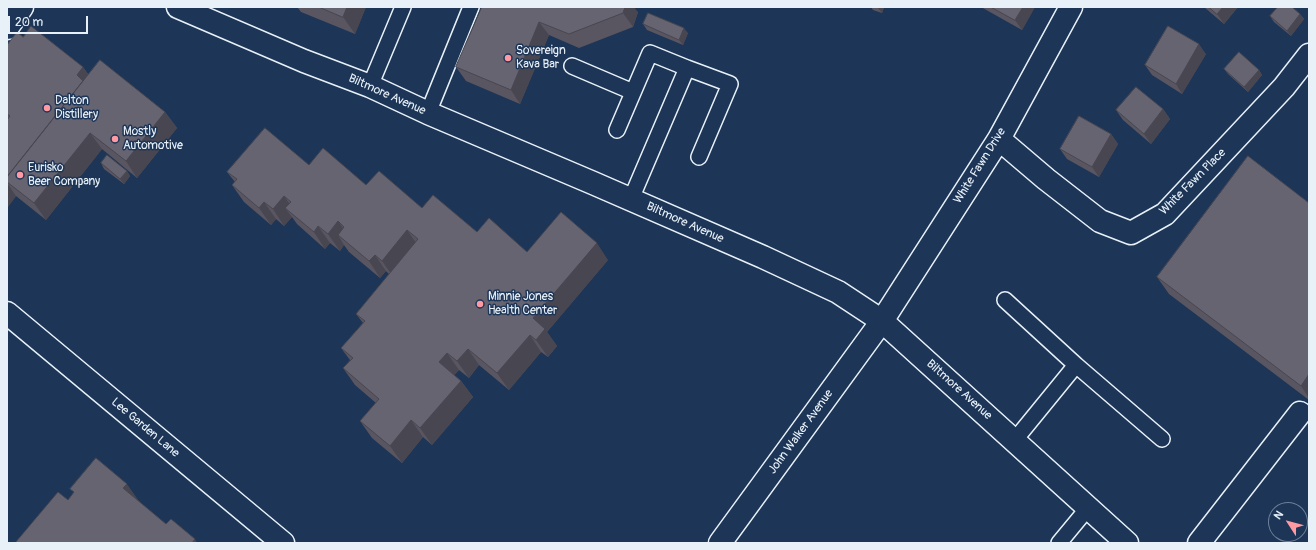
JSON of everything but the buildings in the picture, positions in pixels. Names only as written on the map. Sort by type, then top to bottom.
[{"type":"street","points":[[7,28],[22,7]]},
{"type":"street","name":"Biltmore Avenue","points":[[178,7],[304,61],[370,86],[428,113],[763,257],[838,292],[882,321],[1126,543]]},
{"type":"street","name":"White Fawn Drive","points":[[882,321],[999,138],[1071,7]]},
{"type":"street","name":"White Fawn Place","points":[[999,138],[1046,179],[1100,221],[1131,232],[1165,214],[1284,87],[1309,55]]},
{"type":"street","name":"Lee Garden Lane","points":[[7,312],[283,543]]},
{"type":"street","name":"John Walker Avenue","points":[[720,543],[882,321]]},
{"type":"street","points":[[1199,543],[1300,413]]},
{"type":"lane","points":[[370,86],[402,7]]},
{"type":"lane","points":[[428,113],[471,7]]},
{"type":"lane","points":[[617,130],[650,53],[730,84],[699,157]]},
{"type":"lane","points":[[572,66],[633,92]]},
{"type":"lane","points":[[631,199],[687,68]]},
{"type":"lane","points":[[1006,300],[1076,364],[1162,439]]},
{"type":"lane","points":[[1014,441],[1076,364]]},
{"type":"lane","points":[[1059,543],[1088,508]]},
{"type":"place","name":"Sovereign Kava Bar","points":[[508,58]]},
{"type":"place","name":"Dalton Distillery","points":[[47,108]]},
{"type":"place","name":"Mostly Automotive","points":[[115,139]]},
{"type":"place","name":"Eurisko Beer Company","points":[[20,175]]},
{"type":"place","name":"Minnie Jones Health Center","points":[[480,304]]}]
